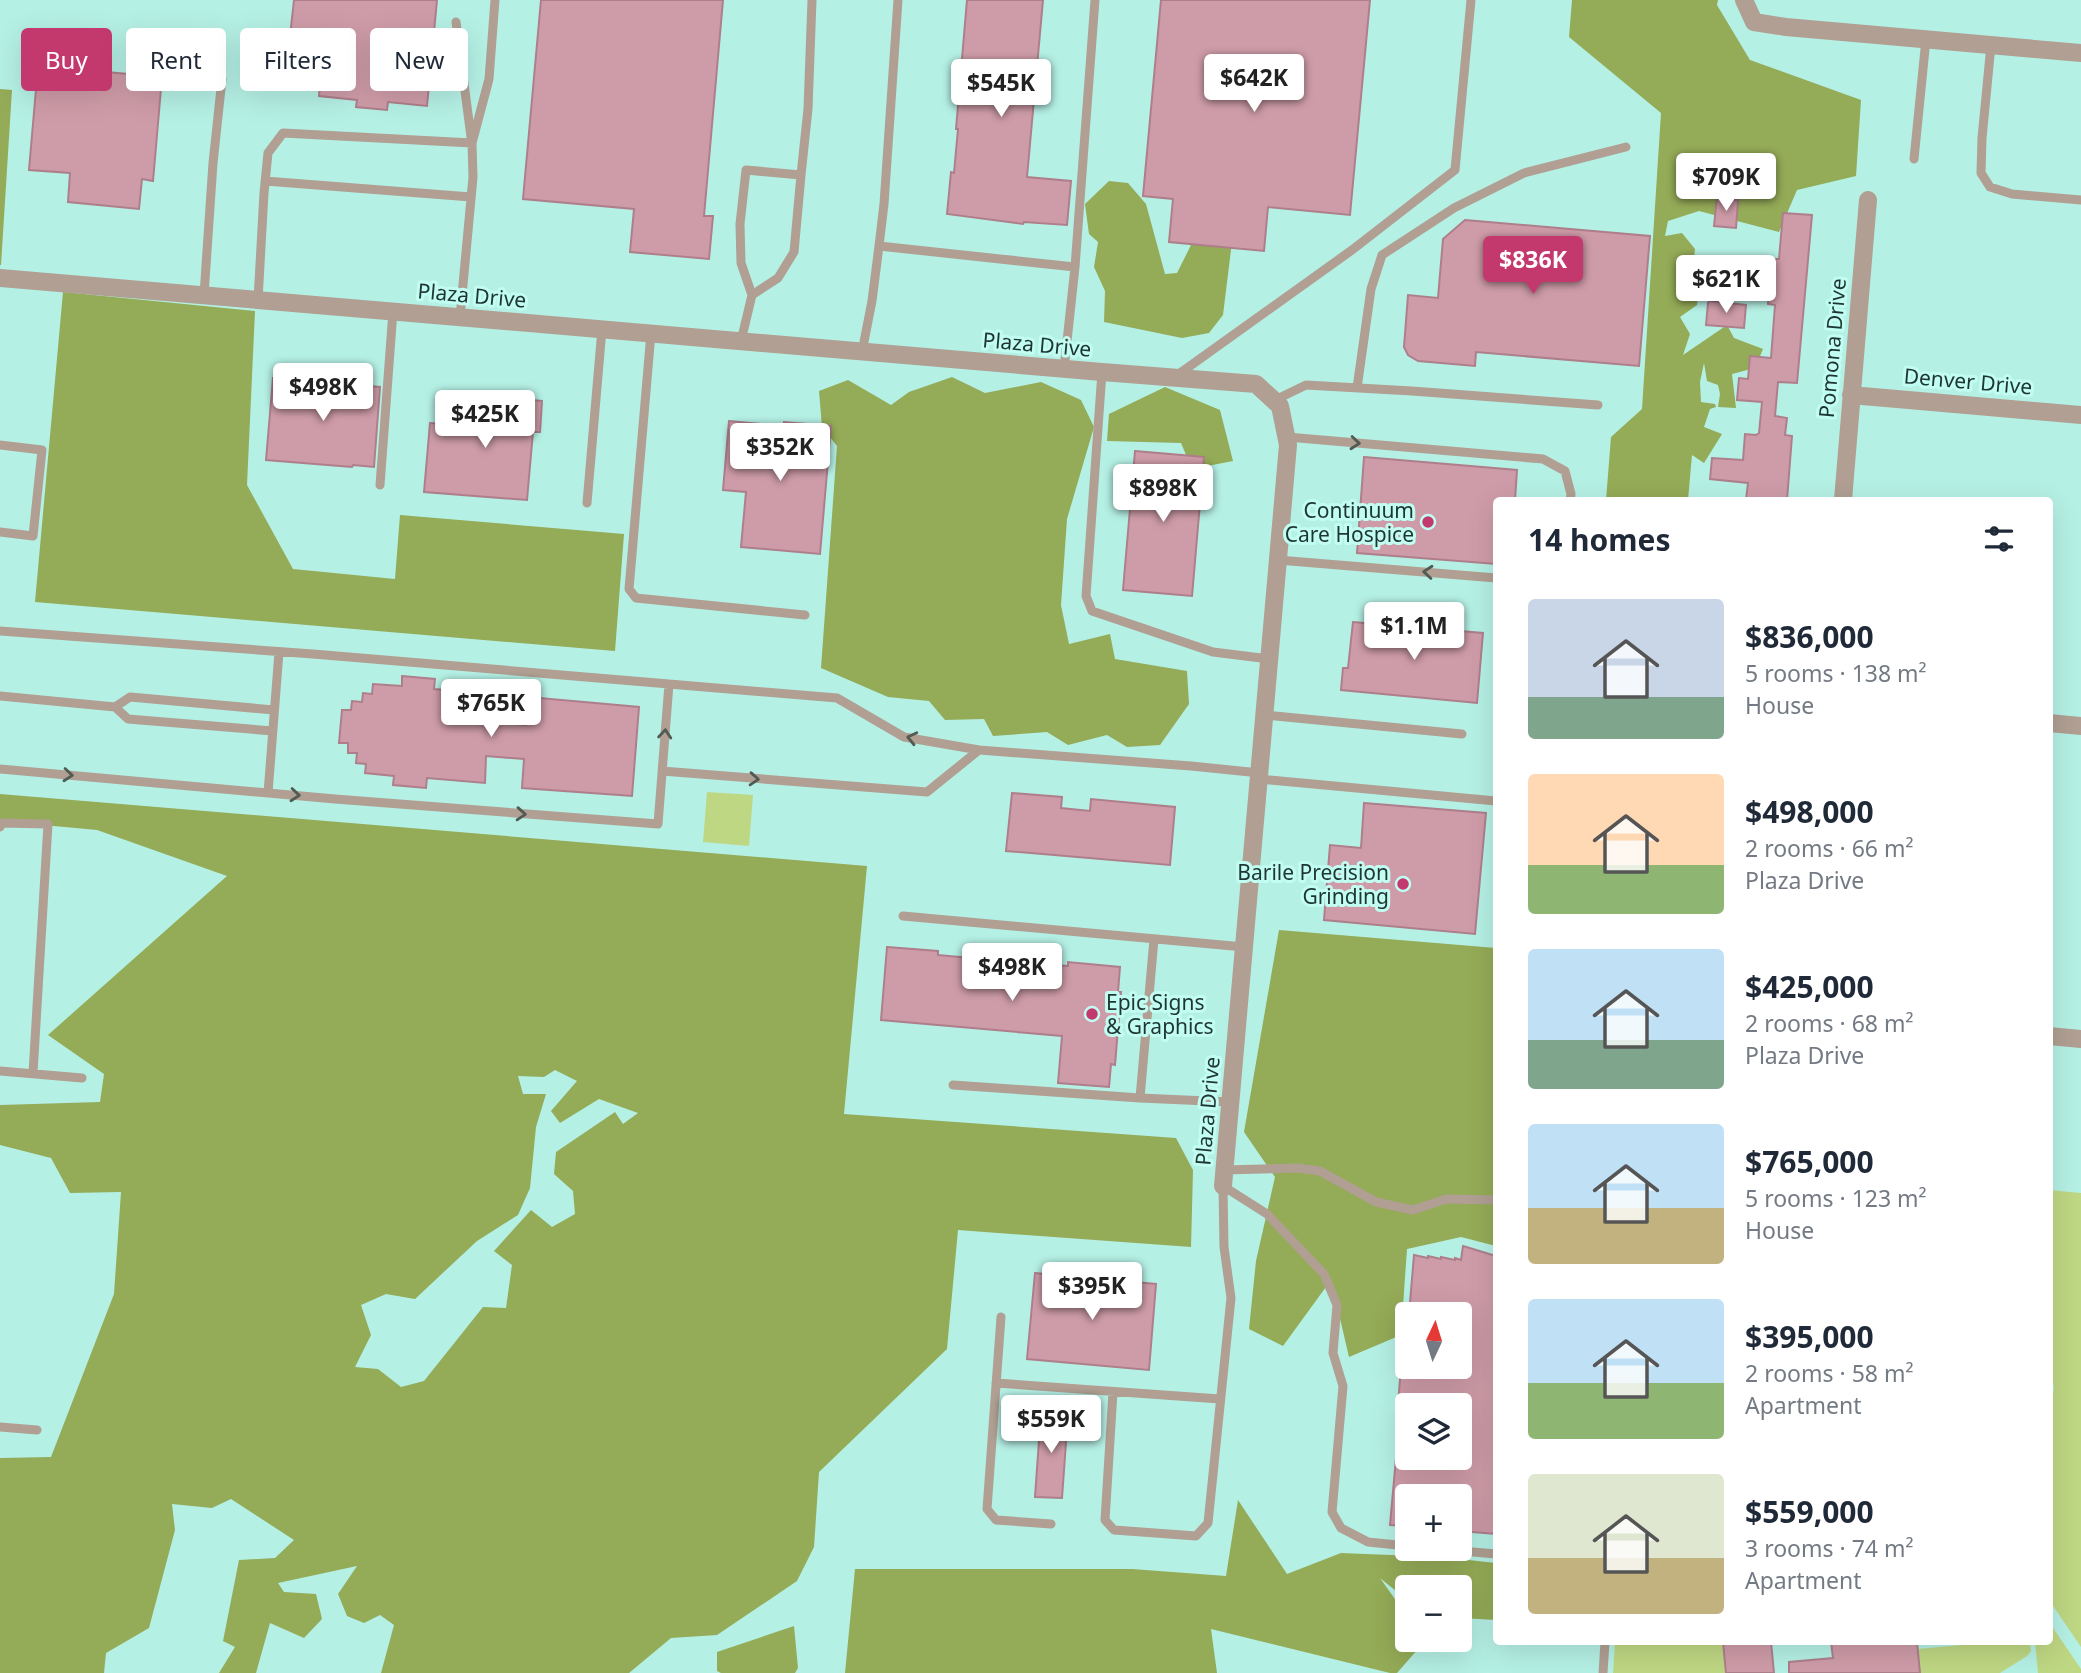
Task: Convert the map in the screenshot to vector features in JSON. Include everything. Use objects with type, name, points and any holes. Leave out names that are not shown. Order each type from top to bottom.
[{"type":"street","points":[[1744,0],[1754,22],[2081,53]]},
{"type":"street","name":"Pomona Drive","points":[[1843,497],[1868,200]]},
{"type":"street","name":"Plaza Drive","points":[[0,278],[1256,384],[1280,406],[1287,437],[1260,776],[1223,1178]]},
{"type":"street","name":"Denver Drive","points":[[1851,395],[2081,415]]},
{"type":"street","points":[[2053,723],[2081,726]]},
{"type":"street","points":[[2053,1036],[2081,1039]]},
{"type":"lane","points":[[472,143],[489,79],[495,0]]},
{"type":"lane","points":[[752,295],[778,278],[794,252],[808,109],[812,0]]},
{"type":"lane","points":[[862,352],[872,301],[884,204],[898,0]]},
{"type":"lane","points":[[1064,369],[1075,267],[1095,0]]},
{"type":"lane","points":[[1174,377],[1352,250],[1455,170],[1471,0]]},
{"type":"lane","points":[[456,22],[472,143],[473,177],[460,317]]},
{"type":"lane","points":[[1914,159],[1927,39]]},
{"type":"lane","points":[[1991,45],[1981,173],[1990,187],[2012,194],[2081,200]]},
{"type":"lane","points":[[204,295],[221,91]]},
{"type":"lane","points":[[258,300],[268,153],[284,133],[472,143]]},
{"type":"lane","points":[[1357,388],[1371,289],[1382,255],[1454,208],[1524,173],[1626,147]]},
{"type":"lane","points":[[741,341],[752,295],[741,263],[740,223],[746,170],[801,175]]},
{"type":"lane","points":[[265,181],[471,197]]},
{"type":"lane","points":[[879,246],[1075,267]]},
{"type":"lane","points":[[380,485],[393,311]]},
{"type":"lane","points":[[587,503],[602,329]]},
{"type":"lane","points":[[651,333],[629,589],[636,598],[805,615]]},
{"type":"lane","points":[[1102,372],[1086,596],[1092,611],[1213,652],[1270,659]]},
{"type":"lane","points":[[1275,400],[1306,385],[1598,405]]},
{"type":"lane","points":[[1287,437],[1543,459],[1566,471],[1570,497]]},
{"type":"lane","points":[[0,444],[42,450],[33,536],[0,532]]},
{"type":"lane","points":[[1278,560],[1493,578]]},
{"type":"lane","points":[[0,631],[837,698],[904,737],[979,750],[1191,766],[1493,801]]},
{"type":"lane","points":[[268,793],[279,652]]},
{"type":"lane","points":[[0,769],[658,824],[669,684]]},
{"type":"lane","points":[[0,696],[115,707],[128,719],[273,731]]},
{"type":"lane","points":[[115,707],[130,696],[274,710]]},
{"type":"lane","points":[[1265,715],[1462,734]]},
{"type":"lane","points":[[662,771],[927,792],[979,750]]},
{"type":"lane","points":[[0,827],[2,823],[48,824],[33,1073]]},
{"type":"lane","points":[[903,916],[1244,947]]},
{"type":"lane","points":[[1140,1098],[1154,939]]},
{"type":"lane","points":[[0,1071],[82,1078]]},
{"type":"lane","points":[[953,1085],[1230,1102]]},
{"type":"lane","points":[[1223,1178],[1297,1168],[1320,1171],[1376,1202],[1413,1210],[1446,1199],[1493,1200]]},
{"type":"lane","points":[[1113,1392],[1105,1520],[1114,1530],[1196,1536],[1208,1524],[1231,1298],[1224,1247],[1223,1178]]},
{"type":"lane","points":[[1223,1178],[1267,1214],[1324,1274],[1337,1305],[1333,1353],[1343,1386],[1332,1512],[1341,1528],[1368,1542],[1395,1545]]},
{"type":"lane","points":[[1001,1317],[987,1509],[996,1520],[1051,1524]]},
{"type":"lane","points":[[996,1383],[1220,1399]]},
{"type":"lane","points":[[0,1427],[37,1430]]},
{"type":"lane","points":[[1472,1552],[1493,1554]]},
{"type":"lane","points":[[1603,1673],[1605,1645]]},
{"type":"green space","points":[[1572,0],[1718,0],[1717,5],[1750,60],[1861,100],[1856,176],[1797,190],[1779,232],[1699,211],[1668,221],[1665,236],[1682,233],[1695,249],[1692,276],[1699,283],[1697,305],[1680,317],[1690,334],[1683,355],[1727,325],[1734,338],[1763,349],[1755,368],[1732,374],[1736,408],[1718,407],[1718,385],[1707,381],[1704,363],[1700,382],[1701,402],[1715,404],[1716,407],[1710,409],[1704,427],[1722,434],[1704,463],[1692,455],[1688,497],[1606,497],[1611,437],[1642,409],[1661,113],[1569,37]]},
{"type":"green space","points":[[0,89],[12,90],[1,265],[0,265]]},
{"type":"green space","points":[[1109,181],[1128,183],[1146,204],[1165,274],[1177,273],[1194,239],[1232,242],[1223,315],[1209,333],[1182,338],[1104,322],[1105,291],[1094,267],[1098,242],[1089,234],[1085,204]]},
{"type":"green space","points":[[63,292],[255,311],[247,485],[293,569],[395,579],[400,515],[624,534],[615,651],[35,602]]},
{"type":"green space","points":[[952,377],[985,393],[1041,382],[1081,400],[1094,427],[1067,519],[1061,605],[1069,644],[1110,634],[1115,659],[1187,671],[1189,704],[1160,745],[1127,747],[1107,735],[1068,745],[1047,732],[993,736],[984,719],[945,720],[929,701],[888,697],[821,668],[837,446],[822,427],[819,391],[848,380],[891,405],[909,392]]},
{"type":"green space","points":[[1165,387],[1220,410],[1233,461],[1192,469],[1181,443],[1107,441],[1109,414]]},
{"type":"green space","points":[[707,792],[753,795],[749,846],[703,842]]},
{"type":"green space","points":[[0,794],[867,866],[844,1114],[1176,1138],[1193,1170],[1191,1247],[958,1230],[947,1349],[819,1472],[814,1547],[797,1581],[717,1635],[671,1638],[629,1673],[381,1673],[394,1625],[380,1615],[364,1623],[347,1616],[338,1594],[357,1566],[278,1583],[284,1592],[316,1594],[322,1619],[304,1638],[270,1623],[256,1673],[219,1673],[235,1647],[223,1641],[239,1560],[275,1558],[294,1540],[231,1499],[212,1508],[172,1504],[175,1530],[149,1628],[106,1653],[104,1673],[0,1673],[0,1458],[51,1457],[114,1294],[121,1192],[70,1193],[51,1158],[0,1145],[0,1105],[100,1102],[104,1074],[48,1035],[227,876],[97,830],[0,821]],"holes":[[[555,1070],[577,1081],[551,1111],[560,1123],[599,1099],[638,1113],[623,1124],[615,1112],[556,1152],[554,1174],[573,1191],[575,1214],[552,1227],[531,1210],[494,1251],[512,1265],[506,1308],[483,1307],[424,1381],[401,1387],[378,1369],[355,1367],[371,1335],[361,1305],[386,1294],[415,1299],[477,1241],[518,1215],[530,1188],[536,1127],[546,1094],[523,1094],[518,1076],[544,1077]]]},
{"type":"green space","points":[[1279,930],[1493,948],[1493,1245],[1461,1237],[1407,1249],[1403,1302],[1395,1302],[1395,1338],[1349,1357],[1331,1280],[1283,1346],[1249,1329],[1256,1261],[1275,1177],[1244,1132]]},
{"type":"green space","points":[[2053,1190],[2081,1193],[2081,1647],[2053,1606]]},
{"type":"green space","points":[[1238,1500],[1287,1574],[1341,1553],[1395,1555],[1395,1561],[1493,1563],[1493,1620],[1472,1619],[1472,1575],[1395,1575],[1395,1590],[1380,1578],[1395,1599],[1395,1652],[1415,1652],[1397,1673],[1211,1629],[1217,1673],[845,1673],[855,1569],[1132,1569],[1226,1576]]},
{"type":"green space","points":[[794,1626],[798,1668],[795,1673],[717,1671],[717,1652]]},
{"type":"green space","points":[[2053,1628],[2081,1669],[2081,1673],[2038,1673],[2035,1645],[2053,1645]]},
{"type":"green space","points":[[1615,1645],[1723,1645],[1726,1673],[1613,1673]]},
{"type":"green space","points":[[1961,1645],[2030,1645],[2031,1651],[2000,1673],[1920,1673],[1918,1649]]},
{"type":"building","points":[[294,0],[437,0],[434,28],[370,28],[370,91],[428,91],[427,106],[388,102],[387,110],[356,107],[357,100],[319,96],[319,91],[356,91],[356,28],[291,28]]},
{"type":"building","points":[[541,0],[723,0],[704,216],[713,216],[709,259],[630,252],[634,209],[523,199]]},
{"type":"building","points":[[967,0],[1043,0],[1027,177],[1071,181],[1067,225],[1023,224],[947,214],[951,172],[954,173]]},
{"type":"building","points":[[1161,0],[1370,0],[1350,215],[1268,207],[1264,251],[1169,242],[1173,199],[1143,196]]},
{"type":"building","points":[[112,73],[126,74],[126,91],[161,91],[153,181],[142,179],[139,209],[68,202],[70,173],[29,170],[36,91],[112,91]]},
{"type":"building","points":[[1717,198],[1738,200],[1736,228],[1714,226]]},
{"type":"building","points":[[1783,213],[1812,215],[1797,383],[1778,382],[1775,416],[1787,418],[1785,435],[1792,436],[1787,497],[1746,497],[1748,483],[1710,479],[1712,458],[1743,460],[1745,434],[1759,433],[1762,402],[1737,400],[1739,378],[1748,379],[1750,356],[1771,358],[1775,305],[1768,304],[1771,259],[1779,259]]},
{"type":"building","points":[[1465,220],[1650,236],[1639,366],[1476,352],[1475,366],[1418,361],[1408,355],[1404,347],[1408,295],[1438,298],[1443,239]]},
{"type":"building","points":[[1709,301],[1746,305],[1744,328],[1706,325]]},
{"type":"building","points":[[273,378],[380,387],[374,467],[266,460]]},
{"type":"building","points":[[474,395],[542,401],[540,432],[533,432],[527,500],[424,492],[430,423],[471,426]]},
{"type":"building","points":[[729,421],[784,426],[784,422],[831,426],[820,554],[741,547],[746,492],[723,490]]},
{"type":"building","points":[[1135,451],[1204,457],[1192,596],[1123,590]]},
{"type":"building","name":"Continuum Care Hospice","points":[[1364,457],[1517,470],[1515,497],[1493,497],[1493,564],[1357,553]]},
{"type":"building","points":[[1353,622],[1483,633],[1477,703],[1341,690],[1343,668],[1348,668]]},
{"type":"building","points":[[402,676],[435,679],[434,689],[493,694],[491,722],[526,725],[529,697],[639,707],[632,796],[522,788],[524,759],[486,756],[485,783],[427,778],[426,788],[393,785],[394,776],[365,773],[366,764],[356,763],[357,753],[348,753],[348,743],[339,743],[342,710],[351,710],[352,701],[362,702],[363,693],[372,694],[373,684],[402,686]]},
{"type":"building","points":[[1012,793],[1062,797],[1061,808],[1090,811],[1091,799],[1175,807],[1170,865],[1006,851]]},
{"type":"building","name":"Barile Precision Grinding","points":[[1364,803],[1486,813],[1475,934],[1324,920],[1330,845],[1361,848]]},
{"type":"building","points":[[887,947],[938,951],[938,955],[971,958],[972,954],[1035,959],[1034,964],[1068,966],[1068,962],[1120,967],[1118,992],[1121,992],[1115,1065],[1111,1064],[1109,1087],[1058,1083],[1062,1036],[881,1020]]},
{"type":"building","points":[[1463,1246],[1493,1255],[1493,1534],[1472,1532],[1472,1484],[1395,1484],[1395,1525],[1390,1525],[1395,1469],[1472,1470],[1472,1393],[1399,1393],[1400,1379],[1472,1379],[1472,1302],[1410,1302],[1414,1255],[1461,1260]]},
{"type":"building","points":[[1035,1273],[1156,1284],[1149,1370],[1027,1359]]},
{"type":"building","points":[[1041,1412],[1068,1414],[1062,1498],[1035,1497]]},
{"type":"building","points":[[1723,1645],[1771,1645],[1774,1673],[1726,1673]]},
{"type":"building","points":[[1831,1645],[1917,1645],[1920,1673],[1789,1673],[1789,1662],[1833,1658]]},
{"type":"place","name":"Continuum Care Hospice","points":[[1428,522]]},
{"type":"place","name":"Barile Precision Grinding","points":[[1403,884]]},
{"type":"place","name":"Epic Signs & Graphics","points":[[1092,1014]]}]
